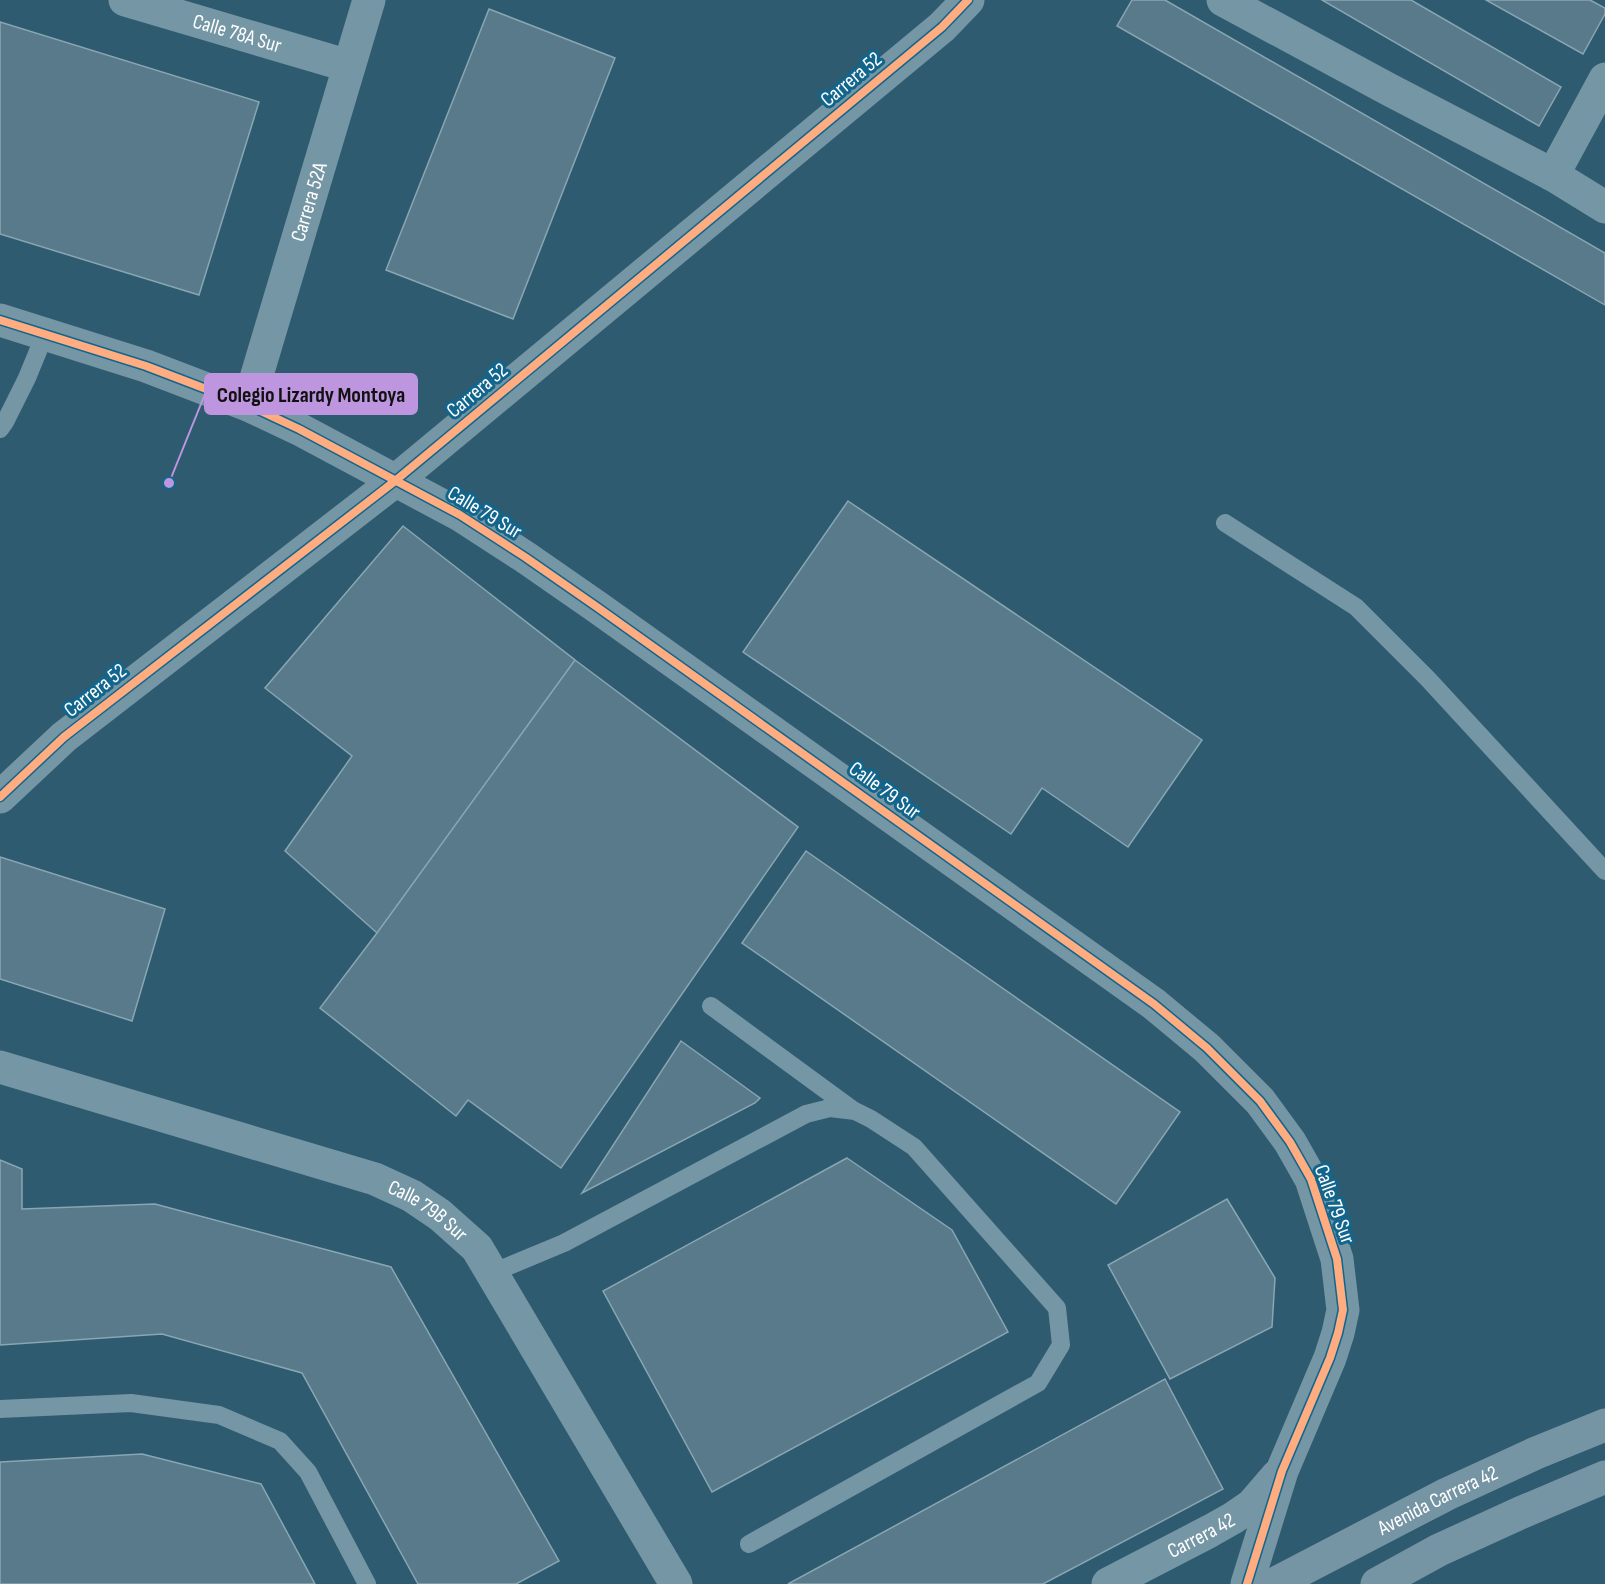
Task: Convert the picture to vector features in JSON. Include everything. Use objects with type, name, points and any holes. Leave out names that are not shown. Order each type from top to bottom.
[{"type":"highway","name":"Avenida Carrera 42","points":[[1274,1584],[1448,1494],[1536,1453],[1605,1425]]},
{"type":"highway","points":[[1377,1584],[1439,1550],[1520,1512],[1605,1478]]},
{"type":"street","name":"Calle 78A Sur","points":[[125,0],[349,66]]},
{"type":"street","name":"Carrera 52A","points":[[248,405],[369,0]]},
{"type":"street","name":"Carrera 52","points":[[0,797],[64,737],[395,481],[933,34],[968,0]]},
{"type":"street","points":[[1223,0],[1553,175],[1605,207]]},
{"type":"street","points":[[1553,175],[1605,79]]},
{"type":"street","name":"Calle 79 Sur","points":[[0,320],[146,366],[248,405],[300,429],[460,515],[525,557],[1154,1004],[1207,1048],[1260,1101],[1290,1143],[1311,1179],[1336,1259],[1343,1310],[1330,1358],[1282,1471],[1247,1584]]},
{"type":"street","name":"Calle 79B Sur","points":[[0,1067],[375,1179],[412,1196],[440,1215],[477,1248],[676,1584]]},
{"type":"street","name":"Carrera 42","points":[[1108,1584],[1233,1518],[1252,1505],[1282,1471]]},
{"type":"lane","points":[[0,429],[27,378],[45,334]]},
{"type":"lane","points":[[1225,523],[1356,607],[1428,679],[1605,871]]},
{"type":"lane","points":[[711,1006],[855,1111],[914,1147],[1057,1308],[1061,1345],[1038,1383],[749,1545]]},
{"type":"lane","points":[[492,1273],[564,1243],[806,1114],[830,1108],[855,1111]]},
{"type":"lane","points":[[0,1409],[131,1403],[219,1415],[280,1441],[308,1472],[367,1584]]},
{"type":"building","points":[[1132,0],[1165,0],[1605,253],[1605,305],[1117,26]]},
{"type":"building","points":[[1322,0],[1411,0],[1561,87],[1539,126]]},
{"type":"building","points":[[1486,0],[1590,0],[1605,8],[1605,14],[1583,54]]},
{"type":"building","points":[[489,9],[615,58],[513,319],[386,270]]},
{"type":"building","points":[[0,22],[259,102],[199,295],[0,234]]},
{"type":"building","points":[[848,501],[1202,740],[1128,847],[1042,788],[1011,834],[743,652]]},
{"type":"building","points":[[403,526],[575,660],[377,933],[285,851],[352,756],[265,688]]},
{"type":"building","points":[[575,660],[798,827],[561,1168],[468,1100],[456,1116],[320,1008]]},
{"type":"building","points":[[806,851],[1180,1112],[1116,1204],[742,943]]},
{"type":"building","points":[[0,857],[165,909],[132,1021],[0,979]]},
{"type":"building","points":[[681,1041],[760,1098],[755,1103],[582,1193]]},
{"type":"building","points":[[847,1158],[952,1230],[1008,1332],[712,1492],[603,1291]]},
{"type":"building","points":[[0,1160],[22,1169],[22,1209],[155,1204],[391,1267],[559,1561],[516,1584],[418,1584],[302,1373],[162,1334],[0,1345]]},
{"type":"building","points":[[1227,1199],[1275,1278],[1272,1327],[1170,1379],[1108,1265]]},
{"type":"building","points":[[1165,1379],[1223,1489],[1043,1584],[788,1584]]},
{"type":"building","points":[[142,1454],[261,1484],[315,1584],[0,1584],[0,1462]]},
{"type":"cycle path","points":[[0,797],[64,737],[395,481],[942,27],[968,0]]},
{"type":"cycle path","points":[[0,320],[146,366],[248,405],[299,429],[460,515],[597,607],[1154,1004],[1207,1048],[1260,1101],[1290,1142],[1311,1179],[1337,1259],[1343,1310],[1330,1358],[1282,1471],[1247,1584]]},
{"type":"place","name":"Colegio Lizardy Montoya","points":[[169,483]]}]
